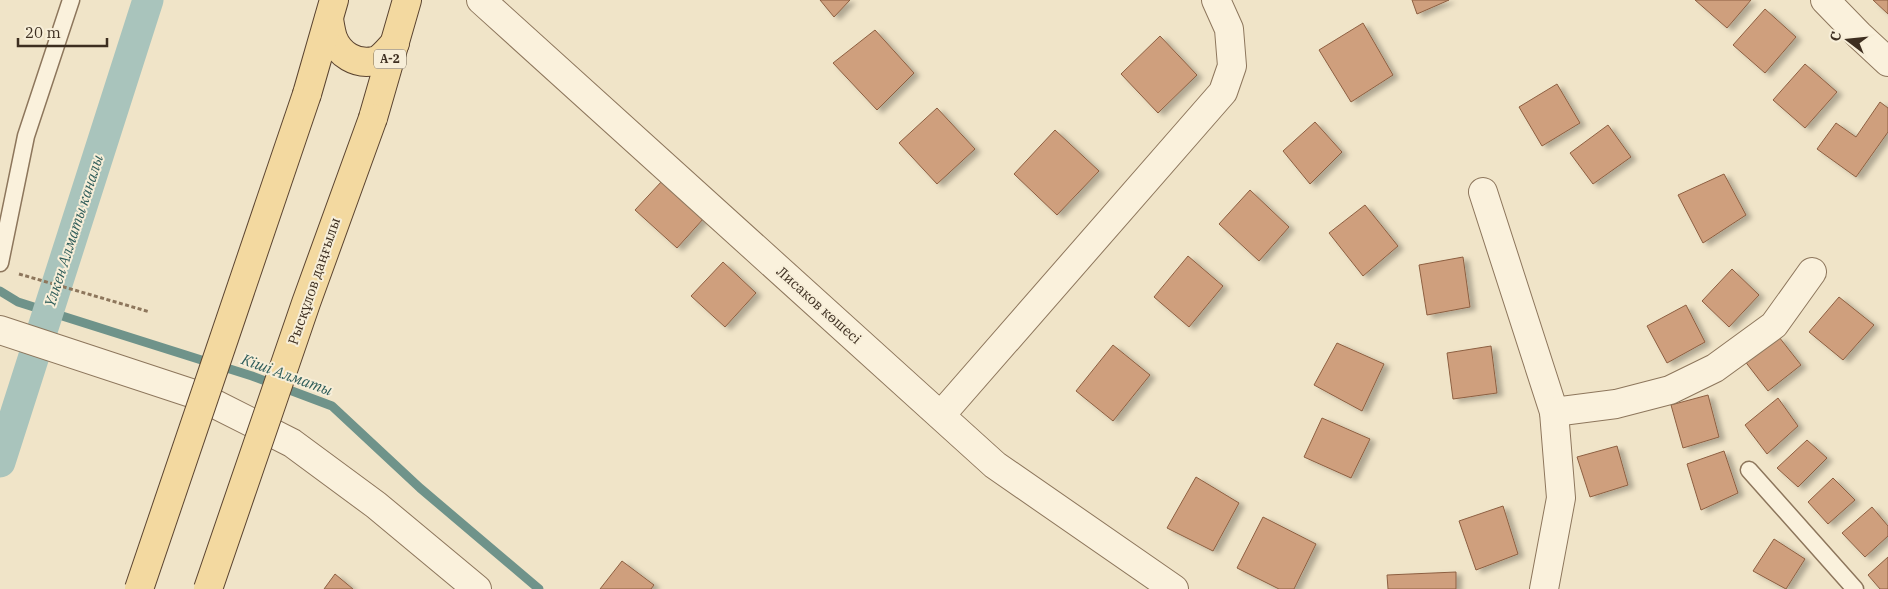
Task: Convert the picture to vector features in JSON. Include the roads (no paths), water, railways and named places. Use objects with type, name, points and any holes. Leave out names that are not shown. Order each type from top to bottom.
[{"type":"main road","name":"Рысқұлов даңғылы","points":[[208,589],[309,294],[373,118],[407,0]]},
{"type":"main road","points":[[331,9],[333,39],[342,53],[349,58],[363,61],[375,60],[395,43]]},
{"type":"main road","points":[[139,589],[307,94],[331,9]]},
{"type":"street","name":"Лисаков көшесі","points":[[481,0],[995,465],[1174,589]]},
{"type":"street","points":[[941,415],[1223,92],[1232,66],[1229,29],[1216,0]]},
{"type":"street","points":[[1826,0],[1888,62]]},
{"type":"street","points":[[1483,192],[1554,412],[1561,498],[1544,589]]},
{"type":"street","points":[[1554,412],[1616,404],[1670,390],[1715,368],[1774,325],[1812,272]]},
{"type":"street","points":[[0,330],[197,394],[292,443],[376,505],[477,589]]},
{"type":"lane","points":[[0,263],[26,136],[71,0]]},
{"type":"lane","points":[[1749,470],[1855,589]]},
{"type":"waterway","name":"Үлкен Алматы каналы","points":[[0,462],[148,0]]},
{"type":"waterway","name":"Кіші Алматы","points":[[0,291],[18,302],[252,376],[332,406],[420,488],[539,589]]}]
